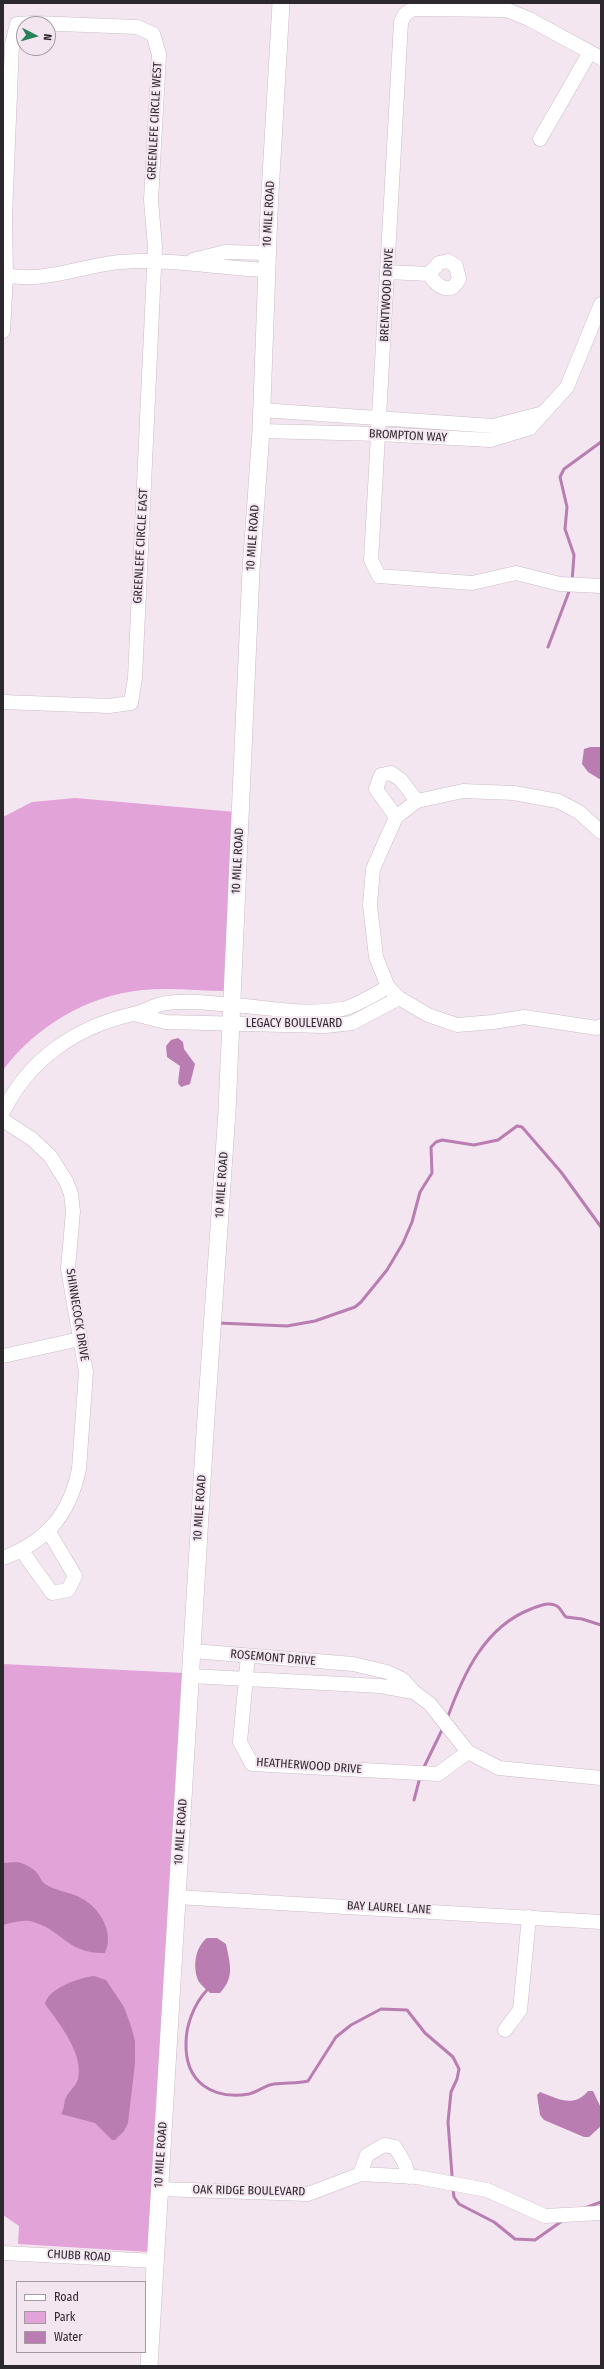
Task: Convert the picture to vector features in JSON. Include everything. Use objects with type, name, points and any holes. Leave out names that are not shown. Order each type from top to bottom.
[{"type":"main road","name":"10 MILE ROAD","points":[[149,2366],[231,1024],[250,570],[261,431],[267,262],[281,3]]},
{"type":"street","name":"BRENTWOOD DRIVE","points":[[596,55],[529,19],[507,10],[413,9],[405,14],[401,22],[380,434],[371,560],[379,576],[472,583],[516,573],[560,584],[601,586]]},
{"type":"street","name":"GREENLEFE CIRCLE WEST","points":[[5,274],[5,208],[12,44],[17,24],[34,23],[137,27],[153,34],[159,54],[151,200],[155,247],[153,261]]},
{"type":"street","points":[[540,139],[596,55]]},
{"type":"street","points":[[3,331],[5,274],[31,278],[120,262],[185,262],[225,252],[267,262]]},
{"type":"street","name":"GREENLEFE CIRCLE EAST","points":[[3,702],[108,706],[131,703],[135,678],[153,261]]},
{"type":"street","points":[[388,272],[429,274]]},
{"type":"street","name":"BROMPTON WAY","points":[[261,431],[380,434],[490,440],[530,428],[547,412],[567,388],[601,304]]},
{"type":"street","name":"BROMPTON WAY","points":[[261,410],[493,426],[547,412]]},
{"type":"street","points":[[396,817],[376,789],[381,775],[391,773],[401,780],[417,801]]},
{"type":"street","points":[[600,1028],[524,1017],[493,1022],[457,1025],[428,1015],[399,998],[388,986],[376,957],[370,905],[373,869],[396,817],[417,801],[463,791],[514,793],[558,801],[578,812],[601,832]]},
{"type":"street","name":"LEGACY BOULEVARD","points":[[3,1112],[16,1088],[30,1070],[68,1038],[122,1016],[134,1014],[156,1005],[169,1003],[232,1005],[300,1012],[343,1009],[388,986]]},
{"type":"street","name":"LEGACY BOULEVARD","points":[[134,1014],[166,1022],[325,1026],[352,1023],[399,998]]},
{"type":"street","name":"SHINNECOCK DRIVE","points":[[3,1120],[32,1139],[50,1156],[66,1180],[71,1194],[73,1211],[68,1269],[86,1372],[79,1469],[76,1483],[65,1510],[49,1532],[22,1551],[3,1558]]},
{"type":"street","points":[[3,1356],[80,1338]]},
{"type":"street","points":[[22,1551],[52,1593],[68,1590],[75,1576],[49,1532]]},
{"type":"street","name":"ROSEMONT DRIVE","points":[[193,1651],[353,1664],[392,1674],[402,1679],[414,1692],[430,1704],[468,1752],[499,1768],[601,1778]]},
{"type":"street","name":"HEATHERWOOD DRIVE","points":[[248,1656],[240,1742],[252,1764],[438,1774],[468,1752]]},
{"type":"street","points":[[350,1684],[353,1664]]},
{"type":"street","name":"ROSEMONT DRIVE","points":[[191,1676],[246,1677],[380,1686],[414,1692]]},
{"type":"street","name":"BAY LAUREL LANE","points":[[177,1897],[601,1922]]},
{"type":"street","points":[[505,2030],[520,2010],[529,1917]]},
{"type":"street","points":[[360,2174],[367,2155],[384,2145],[395,2147],[404,2162],[409,2177]]},
{"type":"street","name":"OAK RIDGE BOULEVARD","points":[[159,2189],[308,2194],[360,2174],[409,2177],[487,2190],[545,2216],[601,2213]]},
{"type":"street","name":"CHUBB ROAD","points":[[3,2253],[155,2261]]},
{"type":"green space","points":[[75,798],[236,812],[227,991],[153,989],[122,993],[102,999],[83,1006],[47,1027],[16,1054],[3,1070],[3,817],[32,802]]},
{"type":"green space","points":[[3,1664],[184,1673],[149,2252],[18,2244],[19,2226],[3,2215]]},
{"type":"water","points":[[590,747],[601,747],[601,780],[588,772],[582,764],[584,749]]},
{"type":"water","points":[[178,1038],[183,1042],[184,1049],[195,1064],[190,1084],[181,1087],[178,1083],[180,1066],[167,1057],[166,1046],[171,1040]]},
{"type":"water","points":[[17,1862],[33,1869],[44,1883],[58,1890],[79,1897],[86,1901],[99,1913],[106,1928],[108,1937],[108,1945],[105,1953],[81,1950],[50,1930],[30,1921],[20,1921],[3,1925],[3,1863]]},
{"type":"water","points":[[207,1938],[217,1938],[226,1944],[230,1964],[230,1976],[225,1987],[220,1993],[210,1993],[199,1982],[197,1976],[195,1964],[197,1952]]},
{"type":"water","points":[[94,1976],[106,1980],[124,2007],[135,2041],[135,2063],[128,2123],[124,2131],[115,2140],[112,2140],[95,2123],[61,2114],[66,2097],[77,2082],[79,2069],[74,2049],[69,2039],[45,2004],[52,1993],[66,1984]]},
{"type":"water","points":[[588,2091],[593,2091],[601,2108],[601,2126],[589,2137],[584,2137],[544,2120],[540,2115],[537,2095],[540,2092],[559,2099],[571,2101],[577,2100]]},
{"type":"waterway","points":[[572,582],[574,555],[565,529],[567,507],[560,477],[564,469],[601,442]]},
{"type":"waterway","points":[[548,647],[570,589]]},
{"type":"waterway","points":[[218,1323],[287,1326],[315,1321],[355,1307],[361,1302],[387,1270],[403,1243],[412,1222],[420,1192],[432,1173],[431,1147],[436,1142],[442,1140],[474,1145],[498,1140],[517,1126],[522,1127],[561,1172],[601,1227]]},
{"type":"waterway","points":[[447,1719],[460,1686],[477,1654],[500,1628],[515,1617],[544,1604],[550,1604],[559,1607],[566,1617],[582,1619],[601,1625]]},
{"type":"waterway","points":[[423,1769],[443,1728]]},
{"type":"waterway","points":[[414,1800],[420,1777]]},
{"type":"waterway","points":[[207,1990],[198,2002],[189,2022],[186,2036],[187,2057],[190,2068],[196,2078],[203,2085],[213,2091],[223,2094],[249,2094],[278,2083],[308,2081],[336,2037],[351,2025],[381,2009],[407,2010],[425,2033],[453,2057],[459,2069],[457,2079],[451,2092],[448,2122],[452,2175]]},
{"type":"waterway","points":[[453,2189],[454,2197],[459,2204],[494,2222],[515,2239],[535,2240],[562,2221]]},
{"type":"waterway","points":[[585,2208],[601,2202]]}]
